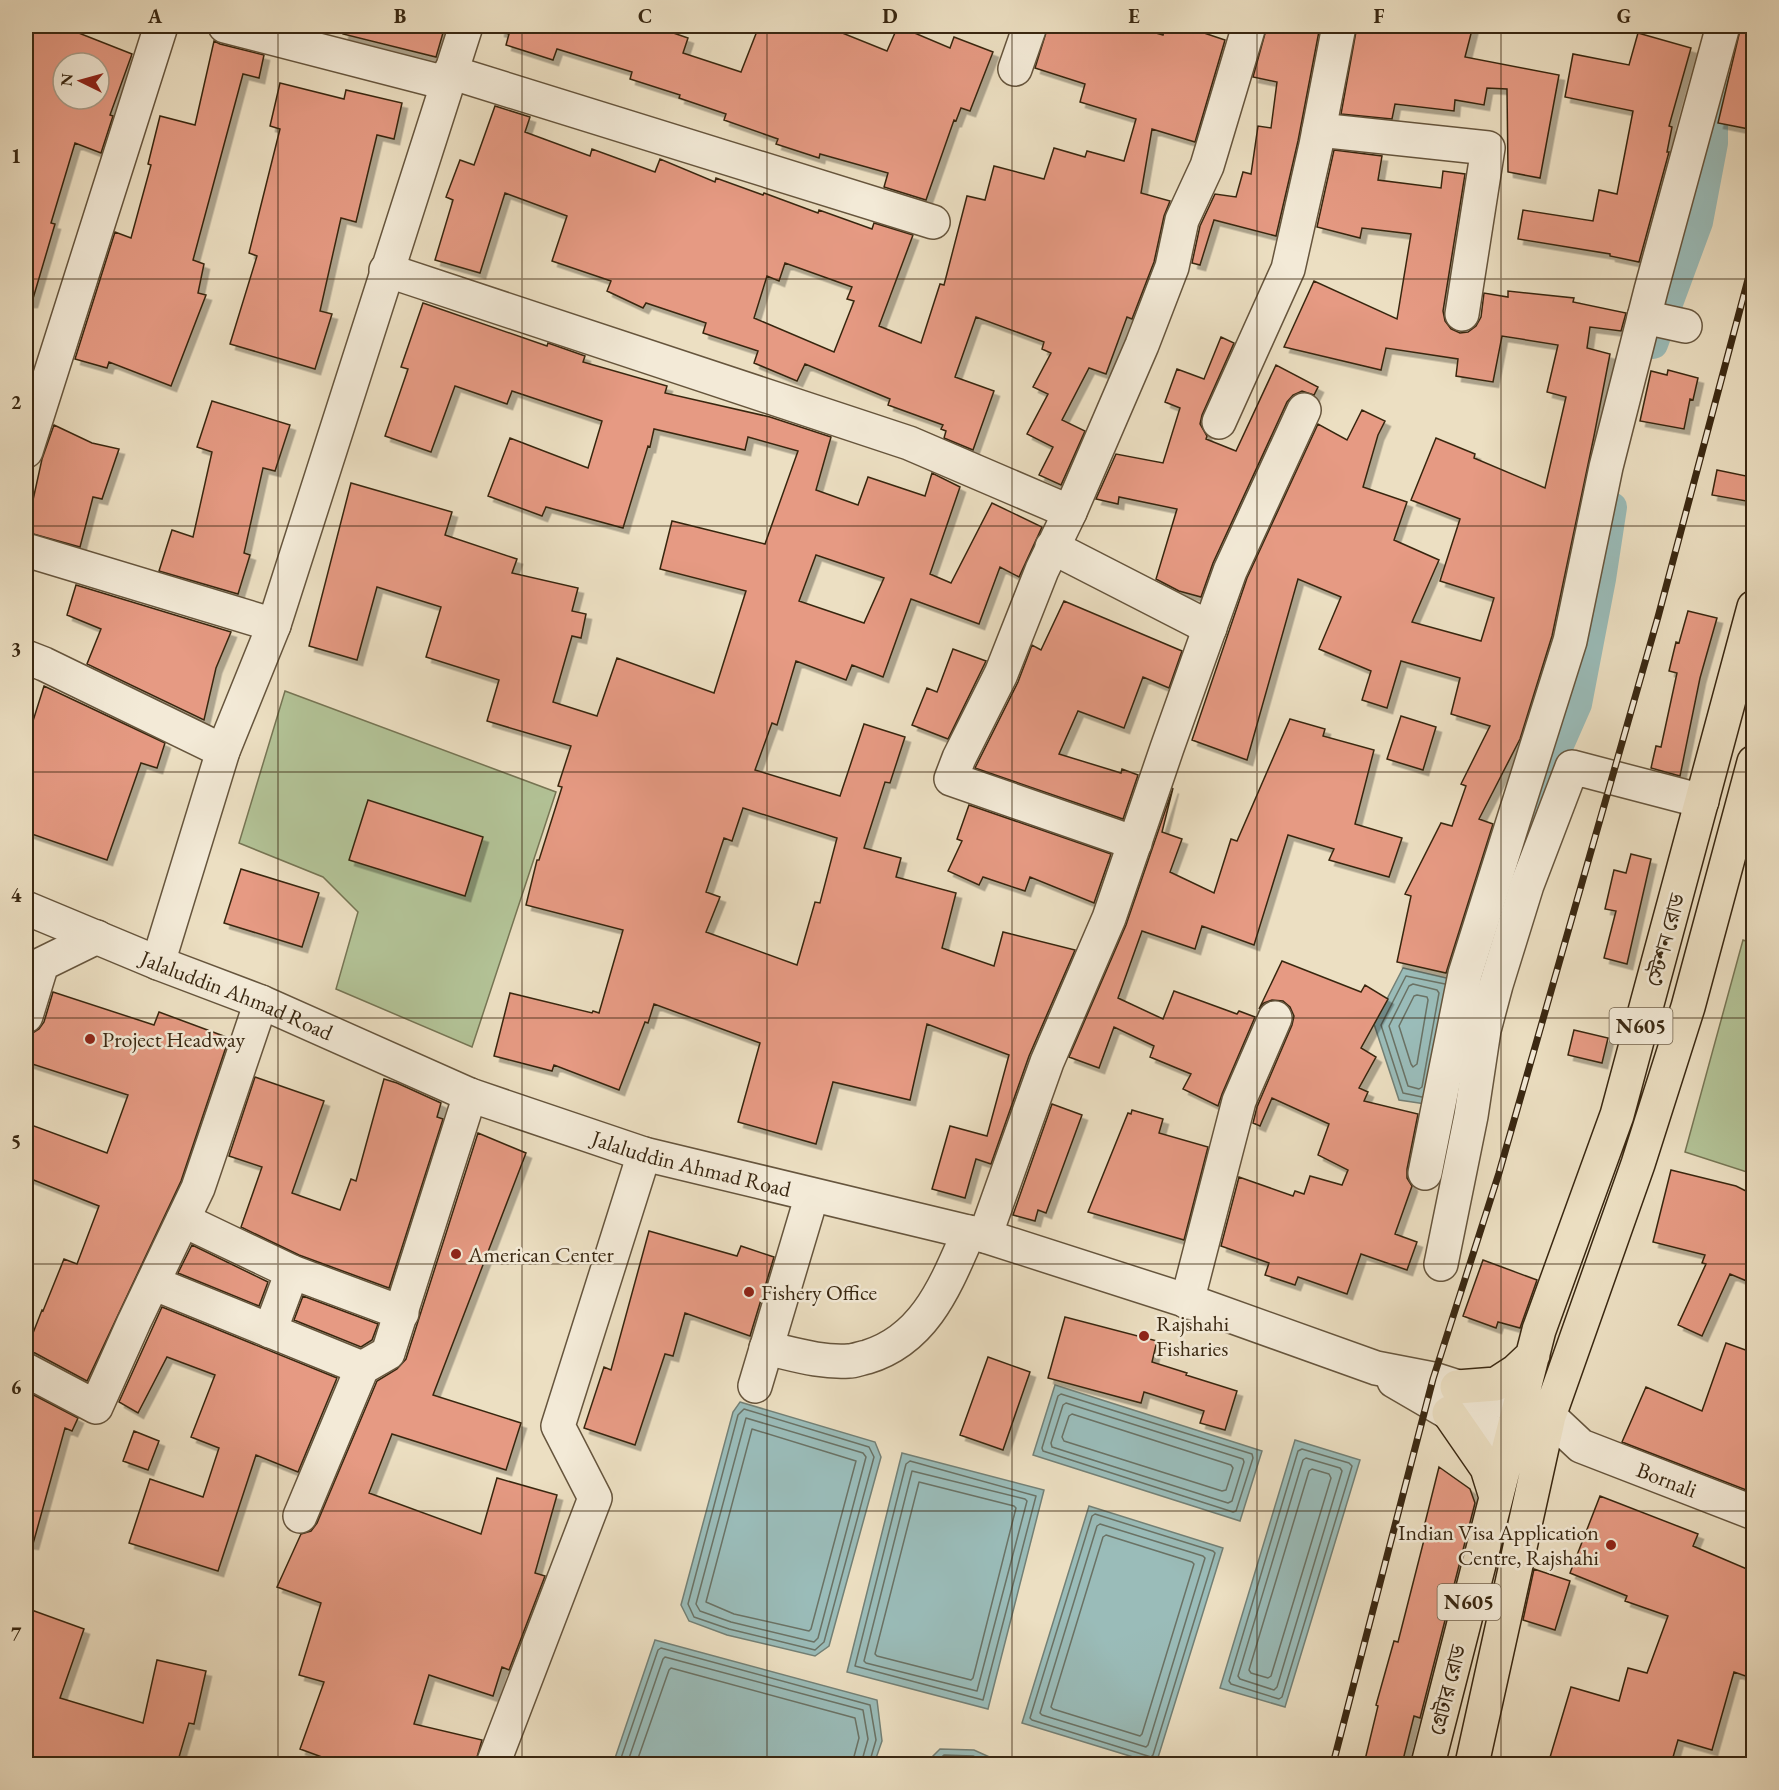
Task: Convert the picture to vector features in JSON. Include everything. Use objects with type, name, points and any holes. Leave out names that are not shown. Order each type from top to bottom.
[{"type":"highway","name":"স্টেশন রোড","points":[[1541,1453],[1534,1411],[1533,1355],[1539,1330],[1617,1115],[1754,607]]},
{"type":"highway","name":"স্টেশন রোড","points":[[1511,1440],[1534,1411],[1638,1164],[1688,1007],[1754,762]]},
{"type":"highway","points":[[1496,1497],[1487,1468],[1453,1400],[1496,1383],[1515,1371],[1533,1355]]},
{"type":"highway","name":"গ্রেটার রোড","points":[[1428,1764],[1511,1440]]},
{"type":"highway","name":"N605","points":[[1472,1764],[1541,1453]]},
{"type":"street","points":[[26,451],[161,26]]},
{"type":"street","points":[[225,26],[448,78],[933,222]]},
{"type":"street","points":[[158,963],[223,751],[274,626],[386,270],[466,26]]},
{"type":"street","points":[[1015,69],[1030,26]]},
{"type":"street","points":[[1135,843],[951,780],[959,758],[1001,674],[1052,547],[1070,512],[1142,345],[1172,267],[1182,220],[1207,166],[1249,26]]},
{"type":"street","points":[[1220,422],[1288,269],[1339,26]]},
{"type":"street","points":[[1425,1173],[1465,974],[1570,641],[1606,466],[1723,26]]},
{"type":"street","points":[[1319,130],[1488,148],[1462,314]]},
{"type":"street","points":[[386,270],[909,443],[1070,512]]},
{"type":"street","points":[[1644,317],[1685,326]]},
{"type":"street","points":[[766,1348],[818,1360],[850,1362],[885,1351],[911,1333],[930,1311],[977,1234],[1109,918],[1230,571],[1304,410]]},
{"type":"street","points":[[1052,547],[1210,628]]},
{"type":"street","points":[[26,550],[274,626]]},
{"type":"street","points":[[26,657],[223,751]]},
{"type":"street","points":[[1441,1263],[1471,1116],[1484,1030],[1527,885],[1572,767],[1702,801]]},
{"type":"street","points":[[1497,873],[1527,885]]},
{"type":"street","name":"Jalaluddin Ahmad Road","points":[[26,908],[158,963],[261,1002],[470,1095],[644,1154],[977,1234],[1187,1302],[1376,1368],[1453,1400],[1511,1440]]},
{"type":"street","points":[[26,1016],[42,964],[97,937]]},
{"type":"street","points":[[1465,974],[1496,985]]},
{"type":"street","points":[[26,1370],[96,1407],[198,1188],[261,1002]]},
{"type":"street","points":[[1187,1302],[1239,1101],[1275,1018]]},
{"type":"street","points":[[300,1516],[362,1368],[388,1353],[470,1095]]},
{"type":"street","points":[[493,1764],[595,1498],[558,1426],[644,1154]]},
{"type":"street","points":[[755,1386],[812,1195]]},
{"type":"street","points":[[183,1220],[292,1272],[402,1313]]},
{"type":"street","points":[[270,1331],[292,1272]]},
{"type":"street","points":[[153,1283],[362,1368]]},
{"type":"street","name":"Jalaluddin Ahmad Road","points":[[1453,1400],[1534,1411]]},
{"type":"street","name":"Bornali","points":[[1534,1411],[1581,1446],[1754,1513]]},
{"type":"street","points":[[1511,1440],[1541,1453],[1581,1446]]},
{"type":"green space","points":[[285,691],[556,792],[472,1047],[336,989],[358,912],[323,877],[239,843]]},
{"type":"green space","points":[[1743,940],[1754,944],[1753,1174],[1685,1152]]},
{"type":"water","points":[[1403,968],[1455,980],[1432,1105],[1399,1100],[1374,1024]]},
{"type":"water","points":[[1055,1385],[1262,1451],[1240,1521],[1033,1455]]},
{"type":"water","points":[[740,1402],[875,1442],[881,1457],[829,1646],[815,1656],[727,1635],[689,1621],[681,1605],[733,1412]]},
{"type":"water","points":[[1295,1440],[1360,1460],[1285,1707],[1220,1688]]},
{"type":"water","points":[[902,1453],[1044,1490],[988,1709],[847,1672]]},
{"type":"water","points":[[1089,1506],[1223,1548],[1156,1764],[1022,1723]]},
{"type":"water","points":[[655,1640],[877,1700],[882,1741],[874,1764],[613,1764]]},
{"type":"water","points":[[940,1749],[974,1750],[1005,1764],[925,1764]]},
{"type":"building","points":[[26,26],[61,26],[132,54],[110,115],[113,116],[101,153],[75,143],[51,223],[55,224],[32,302],[26,302]]},
{"type":"building","points":[[344,26],[445,26],[436,57],[343,34]]},
{"type":"building","points":[[500,26],[653,26],[688,38],[683,53],[741,72],[759,26],[825,26],[887,51],[898,26],[950,48],[954,37],[993,52],[970,111],[961,108],[956,121],[954,120],[926,200],[884,187],[888,173],[820,154],[819,158],[776,144],[778,139],[724,120],[726,114],[679,98],[680,95],[630,79],[632,72],[557,49],[553,60],[506,45],[509,34],[499,31]]},
{"type":"building","points":[[1048,26],[1132,26],[1163,35],[1166,26],[1196,26],[1195,30],[1225,40],[1195,142],[1152,129],[1141,193],[1170,201],[1164,216],[1154,262],[1132,319],[1127,317],[1106,374],[1089,368],[1062,420],[1085,431],[1061,485],[1039,475],[1053,447],[1027,434],[1048,394],[1033,387],[1051,353],[1042,349],[1044,342],[976,317],[955,377],[994,391],[973,450],[944,438],[946,431],[941,429],[943,425],[888,405],[890,399],[805,364],[797,381],[754,363],[758,351],[703,333],[706,323],[646,303],[643,308],[607,291],[611,281],[552,261],[567,216],[505,193],[480,273],[435,260],[453,200],[446,197],[460,160],[474,165],[495,106],[530,117],[525,132],[590,156],[592,149],[655,172],[660,159],[715,182],[716,178],[818,213],[819,210],[872,229],[874,223],[913,235],[879,326],[921,343],[940,284],[944,285],[967,196],[985,200],[994,166],[1044,179],[1054,148],[1085,157],[1087,151],[1124,161],[1136,119],[1080,102],[1085,84],[1035,68]],"holes":[[[785,263],[852,287],[847,299],[854,301],[834,352],[754,318],[767,276],[779,281]]]},
{"type":"building","points":[[1267,26],[1320,26],[1298,141],[1276,236],[1214,220],[1200,265],[1192,263],[1200,226],[1215,194],[1236,197],[1243,172],[1251,174],[1258,126],[1271,128],[1277,82],[1253,77]]},
{"type":"building","points":[[1357,26],[1473,26],[1465,57],[1559,75],[1540,178],[1508,172],[1507,89],[1487,88],[1484,105],[1455,100],[1454,111],[1395,104],[1392,119],[1341,114]]},
{"type":"building","points":[[1741,26],[1754,26],[1754,104],[1749,129],[1718,123]]},
{"type":"building","points":[[1638,33],[1691,48],[1669,126],[1672,127],[1667,152],[1669,152],[1639,262],[1610,256],[1610,254],[1518,239],[1523,210],[1593,221],[1599,190],[1617,194],[1633,111],[1565,97],[1573,54],[1629,65]]},
{"type":"building","points":[[214,41],[264,55],[259,78],[243,74],[193,260],[204,264],[198,293],[206,295],[171,386],[109,362],[107,368],[75,359],[115,232],[131,238],[151,165],[148,164],[160,116],[195,125]]},
{"type":"building","points":[[280,83],[344,99],[346,90],[402,103],[394,139],[377,135],[356,222],[341,218],[320,311],[332,314],[315,369],[230,344],[257,256],[249,253],[280,129],[270,126]]},
{"type":"building","points":[[1334,150],[1382,156],[1378,180],[1441,188],[1443,171],[1465,174],[1443,311],[1445,321],[1451,329],[1460,333],[1468,332],[1476,326],[1481,317],[1484,293],[1508,297],[1508,291],[1574,298],[1573,302],[1626,313],[1621,331],[1590,327],[1587,348],[1610,354],[1552,636],[1520,739],[1479,819],[1493,824],[1446,973],[1397,962],[1411,896],[1405,894],[1441,823],[1452,826],[1466,786],[1461,784],[1490,726],[1451,714],[1460,678],[1401,661],[1387,708],[1362,700],[1371,671],[1319,649],[1341,597],[1298,579],[1247,760],[1192,740],[1247,578],[1318,424],[1347,440],[1362,410],[1385,421],[1378,435],[1363,487],[1407,502],[1394,540],[1439,560],[1412,622],[1481,641],[1494,598],[1440,581],[1460,519],[1411,500],[1436,438],[1475,454],[1474,458],[1545,488],[1566,397],[1547,392],[1558,345],[1502,336],[1493,382],[1456,376],[1458,359],[1386,348],[1381,370],[1284,347],[1314,281],[1397,319],[1411,234],[1362,228],[1360,238],[1317,227]]},
{"type":"building","points":[[423,303],[547,346],[548,343],[585,356],[583,362],[667,386],[665,393],[770,417],[831,437],[816,490],[858,505],[868,477],[925,496],[932,473],[960,487],[930,574],[951,583],[992,503],[1042,527],[1019,577],[1000,567],[979,624],[911,599],[883,677],[852,665],[846,680],[796,661],[777,725],[772,723],[755,770],[840,796],[864,724],[905,737],[890,783],[885,782],[864,848],[901,858],[896,877],[956,893],[942,948],[994,966],[1003,932],[1075,950],[1029,1056],[991,1164],[976,1159],[965,1198],[932,1189],[950,1126],[987,1136],[1009,1055],[927,1024],[910,1100],[833,1082],[816,1144],[738,1122],[760,1043],[654,1004],[619,1090],[554,1065],[552,1071],[494,1056],[510,993],[599,1013],[623,930],[526,905],[537,860],[539,860],[562,787],[558,786],[571,746],[487,721],[499,680],[426,657],[441,607],[377,587],[357,660],[309,646],[351,483],[452,512],[445,535],[517,559],[512,573],[578,588],[572,611],[586,614],[581,638],[572,636],[553,702],[597,716],[617,658],[714,693],[746,591],[660,569],[672,521],[765,544],[798,451],[748,437],[745,450],[654,429],[623,528],[546,507],[542,516],[488,496],[510,438],[588,468],[602,421],[512,391],[507,404],[455,386],[431,452],[385,436],[408,369],[401,367]],"holes":[[[816,555],[884,578],[864,623],[799,601]],[[743,808],[837,838],[820,903],[815,902],[797,965],[706,932],[720,897],[706,892],[724,838],[732,841]]]},
{"type":"building","points":[[1221,337],[1234,343],[1202,415],[1200,424],[1207,436],[1206,439],[1236,451],[1276,365],[1318,387],[1314,395],[1302,391],[1293,395],[1287,402],[1213,563],[1201,597],[1179,591],[1156,579],[1177,509],[1119,497],[1118,504],[1096,499],[1116,454],[1163,463],[1180,408],[1165,402],[1177,369],[1204,379]]},
{"type":"building","points":[[1668,370],[1698,378],[1693,400],[1690,399],[1684,429],[1640,421],[1651,371],[1667,375]]},
{"type":"building","points":[[212,401],[290,425],[275,471],[263,468],[244,553],[250,555],[238,594],[159,571],[172,530],[193,537],[212,452],[197,447]]},
{"type":"building","points":[[54,425],[92,443],[119,449],[102,499],[93,497],[80,547],[26,532],[42,459]]},
{"type":"building","points":[[1717,470],[1751,477],[1746,501],[1712,495]]},
{"type":"building","points":[[76,585],[231,632],[216,668],[204,720],[87,664],[101,629],[67,615]]},
{"type":"building","points":[[1064,601],[1182,651],[1169,688],[1143,677],[1124,728],[1078,711],[1059,754],[1121,773],[1122,769],[1138,775],[1123,819],[975,768],[1018,682],[1032,645],[1041,650]]},
{"type":"building","points":[[1688,611],[1717,618],[1700,678],[1680,776],[1651,768],[1656,746],[1661,747],[1677,673],[1669,671],[1676,642],[1679,643]]},
{"type":"building","points":[[953,649],[986,661],[948,739],[912,725],[927,688],[937,692]]},
{"type":"building","points":[[44,686],[165,743],[157,768],[141,763],[107,860],[26,832],[26,743]]},
{"type":"building","points":[[1401,716],[1436,727],[1423,770],[1387,759]]},
{"type":"building","points":[[1290,719],[1325,729],[1323,736],[1374,750],[1355,824],[1402,838],[1389,877],[1329,860],[1334,849],[1288,835],[1254,945],[1202,926],[1195,949],[1142,931],[1118,998],[1163,1019],[1174,991],[1237,1014],[1239,1011],[1255,1017],[1218,1106],[1183,1089],[1191,1074],[1150,1057],[1154,1046],[1114,1027],[1099,1068],[1069,1057],[1126,925],[1173,788],[1162,832],[1182,839],[1170,872],[1214,893],[1231,839],[1237,841]]},
{"type":"building","points":[[368,800],[483,837],[465,896],[349,860]]},
{"type":"building","points":[[969,805],[1111,854],[1094,903],[1030,877],[1025,891],[983,877],[979,885],[948,871],[962,841],[957,839]]},
{"type":"building","points":[[1631,854],[1651,859],[1627,964],[1604,958],[1616,911],[1605,909],[1614,870],[1626,873]]},
{"type":"building","points":[[241,869],[319,893],[302,947],[224,923]]},
{"type":"building","points":[[1282,961],[1361,992],[1365,985],[1388,999],[1361,1048],[1376,1057],[1359,1088],[1368,1092],[1364,1101],[1418,1114],[1407,1169],[1407,1178],[1412,1186],[1395,1234],[1417,1242],[1407,1270],[1361,1254],[1347,1294],[1298,1277],[1295,1285],[1265,1275],[1269,1263],[1221,1246],[1239,1177],[1293,1196],[1295,1191],[1304,1194],[1310,1176],[1342,1185],[1348,1170],[1318,1155],[1329,1124],[1272,1098],[1260,1126],[1253,1123],[1257,1107],[1294,1016],[1290,1007],[1283,1001],[1272,1000],[1264,1003],[1259,1009]]},
{"type":"building","points":[[53,992],[154,1025],[159,1012],[229,1038],[181,1181],[87,1381],[35,1353],[26,1351],[64,1259],[77,1264],[99,1206],[26,1177],[26,1123],[107,1153],[128,1095],[26,1062],[26,1034],[39,1029],[44,1022]]},
{"type":"building","points":[[1574,1030],[1608,1038],[1602,1063],[1568,1055]]},
{"type":"building","points":[[255,1077],[324,1101],[292,1193],[340,1210],[351,1179],[356,1181],[384,1079],[441,1103],[437,1117],[443,1119],[389,1288],[299,1255],[241,1227],[262,1167],[229,1156]]},
{"type":"building","points":[[1052,1104],[1082,1115],[1046,1213],[1038,1210],[1035,1221],[1013,1215]]},
{"type":"building","points":[[1132,1110],[1163,1119],[1159,1133],[1208,1147],[1184,1240],[1088,1212],[1128,1113],[1131,1114]]},
{"type":"building","points":[[478,1133],[526,1153],[433,1395],[521,1423],[506,1470],[392,1434],[369,1493],[481,1534],[497,1478],[557,1495],[535,1573],[545,1576],[509,1670],[502,1667],[493,1696],[429,1675],[414,1724],[482,1740],[475,1764],[341,1764],[300,1749],[324,1682],[299,1675],[321,1603],[277,1587],[301,1534],[311,1531],[317,1523],[377,1381],[397,1369],[406,1359]]},
{"type":"building","points":[[1671,1170],[1736,1186],[1754,1195],[1754,1284],[1730,1274],[1702,1336],[1678,1325],[1706,1264],[1702,1263],[1705,1255],[1653,1242]]},
{"type":"building","points":[[649,1231],[737,1256],[741,1246],[774,1257],[750,1336],[685,1313],[673,1356],[665,1354],[635,1445],[584,1428],[604,1367],[611,1370]]},
{"type":"building","points":[[192,1245],[268,1282],[259,1306],[178,1273]]},
{"type":"building","points":[[1483,1260],[1537,1280],[1520,1328],[1498,1322],[1496,1328],[1463,1316]]},
{"type":"building","points":[[303,1296],[378,1324],[372,1340],[361,1347],[294,1320]]},
{"type":"building","points":[[162,1307],[337,1378],[298,1472],[256,1455],[218,1571],[129,1543],[150,1479],[203,1497],[219,1448],[191,1437],[215,1375],[167,1357],[138,1413],[119,1402]]},
{"type":"building","points":[[1065,1317],[1157,1341],[1152,1362],[1237,1391],[1225,1430],[1200,1423],[1204,1411],[1144,1392],[1141,1403],[1048,1378]]},
{"type":"building","points":[[1726,1343],[1754,1353],[1754,1493],[1622,1442],[1646,1387],[1702,1411]]},
{"type":"building","points":[[988,1357],[1030,1372],[1003,1450],[960,1435]]},
{"type":"building","points":[[26,1391],[78,1418],[72,1431],[65,1428],[33,1544],[26,1543]]},
{"type":"building","points":[[134,1431],[159,1441],[148,1470],[123,1461]]},
{"type":"building","points":[[1439,1467],[1470,1489],[1475,1503],[1420,1718],[1414,1716],[1402,1764],[1364,1764],[1378,1706],[1376,1705],[1394,1641],[1398,1642],[1424,1540],[1421,1539]]},
{"type":"building","points":[[1600,1496],[1698,1534],[1693,1546],[1754,1572],[1754,1679],[1734,1672],[1712,1750],[1678,1740],[1671,1764],[1548,1764],[1571,1687],[1619,1701],[1628,1668],[1647,1673],[1668,1616],[1625,1601],[1627,1596],[1570,1573]]},
{"type":"building","points":[[1534,1569],[1570,1581],[1555,1630],[1523,1620]]},
{"type":"building","points":[[26,1608],[84,1629],[60,1698],[143,1723],[157,1660],[206,1671],[194,1724],[189,1723],[177,1764],[26,1764]]},
{"type":"waterway","points":[[1653,344],[1698,222],[1713,143],[1713,102],[1718,84]]},
{"type":"waterway","points":[[1526,820],[1577,704],[1612,507]]},
{"type":"railway","points":[[1333,1764],[1433,1379],[1499,1173],[1658,617],[1754,257]]},
{"type":"place","name":"Project Headway","points":[[90,1039]]},
{"type":"place","name":"American Center","points":[[456,1254]]},
{"type":"place","name":"Fishery Office","points":[[749,1292]]},
{"type":"place","name":"Rajshahi Fisharies","points":[[1144,1336]]},
{"type":"place","name":"Indian Visa Application Centre, Rajshahi","points":[[1611,1545]]}]
